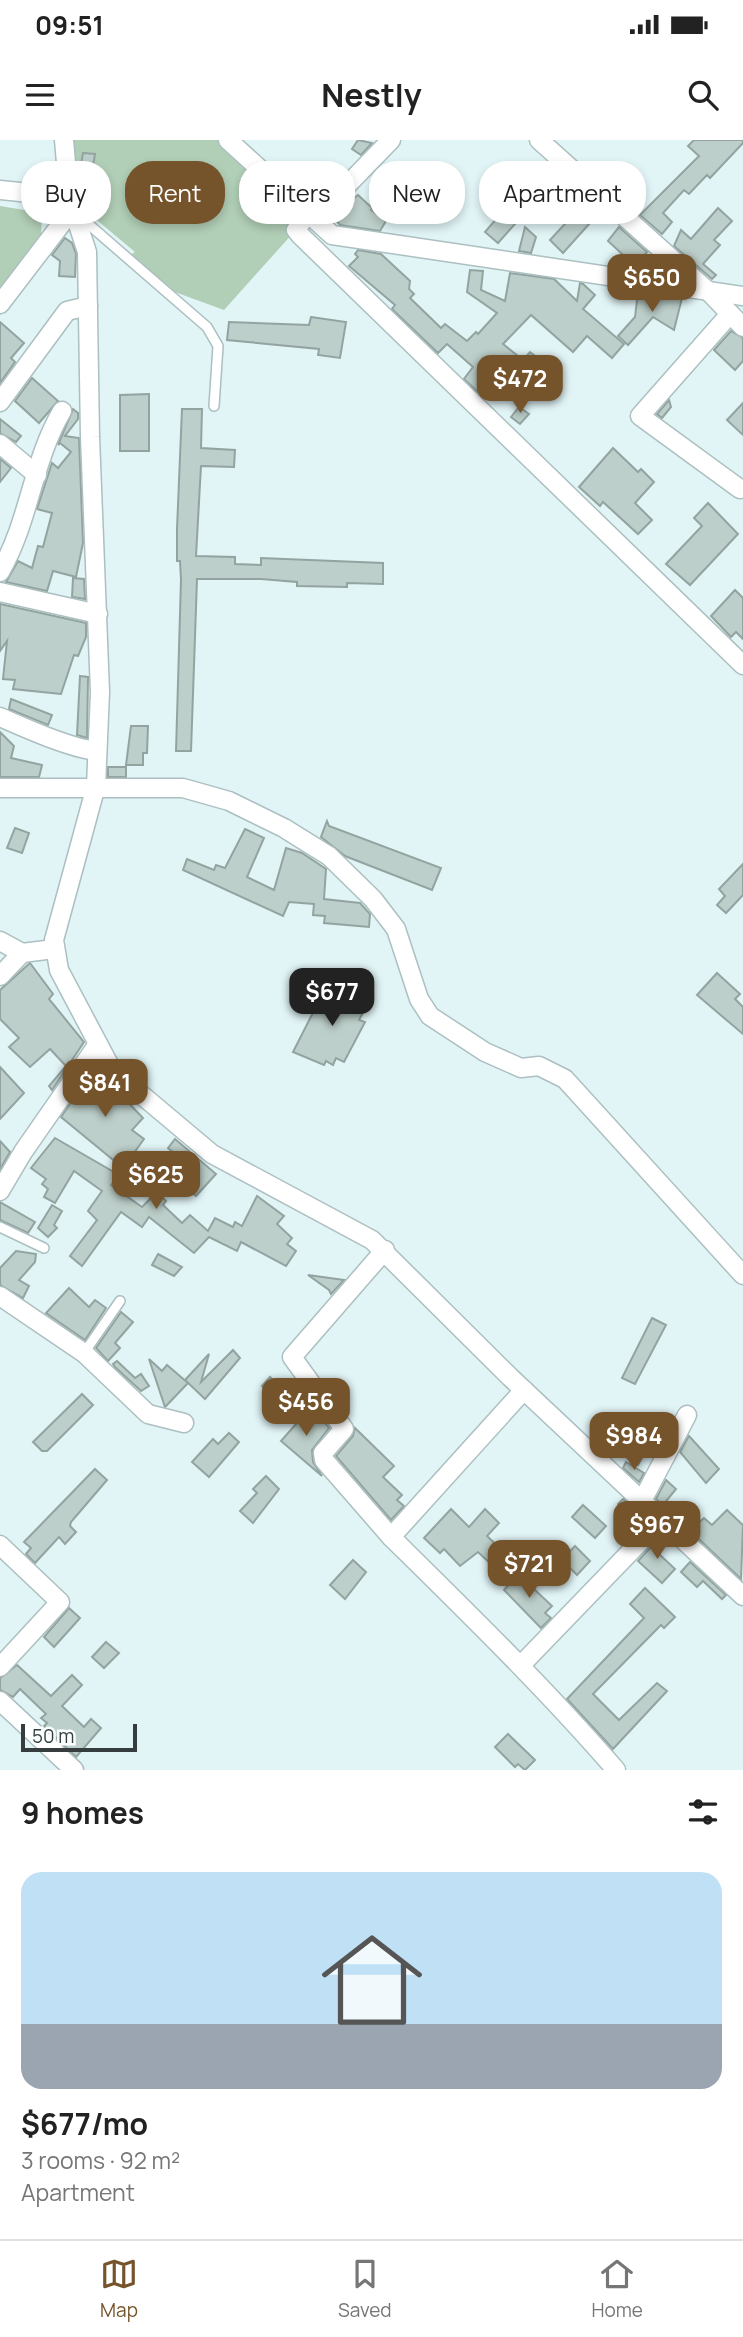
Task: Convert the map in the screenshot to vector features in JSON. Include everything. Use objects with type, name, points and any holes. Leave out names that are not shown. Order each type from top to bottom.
[{"type":"street","points":[[64,140],[66,161]]},
{"type":"street","points":[[228,140],[250,161]]},
{"type":"street","points":[[355,178],[391,140]]},
{"type":"street","points":[[539,140],[710,293],[737,321],[640,416],[740,489]]},
{"type":"street","points":[[0,190],[21,194]]},
{"type":"street","points":[[0,304],[55,224]]},
{"type":"street","points":[[77,224],[87,251],[90,437],[100,692],[96,786],[54,949],[59,970],[112,1070],[212,1154],[361,1232],[385,1250],[524,1391],[743,1596]]},
{"type":"street","points":[[299,224],[296,230],[300,235],[743,665]]},
{"type":"street","points":[[319,224],[332,235],[743,296]]},
{"type":"street","points":[[0,402],[67,311],[88,306]]},
{"type":"street","points":[[0,572],[21,532],[47,436],[62,411]]},
{"type":"street","points":[[0,444],[37,475]]},
{"type":"street","points":[[0,592],[98,614]]},
{"type":"street","points":[[0,717],[56,737],[76,749],[97,751]]},
{"type":"street","points":[[0,788],[183,788],[229,801],[329,856],[373,899],[396,929],[419,999],[430,1016],[485,1052],[521,1068],[539,1066],[565,1079],[743,1275]]},
{"type":"street","points":[[0,941],[22,954]]},
{"type":"street","points":[[0,976],[22,954],[54,949]]},
{"type":"street","points":[[0,1191],[23,1152],[98,1044]]},
{"type":"street","points":[[385,1250],[292,1357],[344,1429],[323,1453],[324,1460],[391,1537],[482,1629],[522,1664],[616,1770]]},
{"type":"street","points":[[0,1296],[84,1353],[148,1413],[184,1423]]},
{"type":"street","points":[[391,1537],[524,1391]]},
{"type":"street","points":[[642,1501],[687,1415]]},
{"type":"street","points":[[522,1664],[662,1519]]},
{"type":"street","points":[[0,1545],[60,1602],[0,1667]]},
{"type":"street","points":[[0,1701],[74,1770]]},
{"type":"lane","points":[[93,224],[207,327],[218,346],[214,406]]},
{"type":"lane","points":[[0,1227],[44,1248]]},
{"type":"lane","points":[[84,1353],[120,1301]]},
{"type":"green space","points":[[67,140],[220,140],[242,161],[239,161],[239,224],[294,224],[294,232],[224,310],[164,288],[154,288],[127,257],[135,252],[102,224],[111,224],[111,161],[75,161],[75,152],[66,146]]},
{"type":"green space","points":[[0,206],[21,210],[21,224],[42,224],[41,236],[0,290]]},
{"type":"building","points":[[358,140],[372,143],[361,155],[352,149]]},
{"type":"building","points":[[694,140],[743,140],[710,178],[707,175],[689,194],[684,190],[663,213],[672,222],[662,234],[646,220],[646,209],[699,156],[688,146]]},
{"type":"building","points":[[83,153],[95,154],[94,161],[82,161]]},
{"type":"building","points":[[358,195],[369,205],[369,224],[384,224],[380,231],[339,224],[355,224],[355,197]]},
{"type":"building","points":[[718,208],[732,221],[714,240],[720,245],[703,264],[716,275],[712,279],[674,246],[681,230],[691,239]]},
{"type":"building","points":[[492,224],[515,224],[498,243],[485,232]]},
{"type":"building","points":[[565,224],[589,224],[563,253],[550,240]]},
{"type":"building","points":[[525,227],[536,237],[531,253],[519,251]]},
{"type":"building","points":[[619,227],[647,252],[635,266],[608,241]]},
{"type":"building","points":[[65,238],[72,243],[76,254],[75,277],[59,276],[60,261],[52,255]]},
{"type":"building","points":[[358,250],[381,254],[410,281],[409,289],[414,294],[410,298],[441,328],[445,324],[467,341],[476,332],[478,334],[497,313],[467,292],[470,270],[483,271],[481,290],[505,301],[510,273],[554,279],[577,301],[580,283],[583,284],[595,295],[583,309],[624,344],[612,358],[587,336],[573,352],[531,315],[503,344],[523,360],[530,352],[556,372],[553,376],[555,377],[537,400],[522,388],[527,381],[502,361],[478,392],[464,379],[473,367],[447,344],[438,353],[392,309],[395,305],[349,266],[358,257],[355,254]]},
{"type":"building","points":[[638,292],[682,298],[674,330],[653,317],[628,345],[618,336],[635,317]]},
{"type":"building","points":[[311,317],[346,322],[340,358],[318,355],[319,349],[227,340],[229,322],[309,325]]},
{"type":"building","points":[[0,322],[24,343],[11,358],[15,362],[0,383]]},
{"type":"building","points":[[731,331],[743,338],[743,361],[735,370],[714,350]]},
{"type":"building","points":[[32,378],[58,401],[39,423],[15,401]]},
{"type":"building","points":[[149,394],[149,451],[120,451],[120,395]]},
{"type":"building","points":[[669,400],[671,407],[662,418],[657,414]]},
{"type":"building","points":[[743,403],[743,435],[727,420]]},
{"type":"building","points":[[519,407],[529,414],[520,424],[511,417]]},
{"type":"building","points":[[73,409],[78,413],[78,419],[65,436],[79,438],[83,543],[76,577],[53,571],[47,591],[6,582],[18,561],[32,568],[38,546],[43,547],[52,513],[37,509],[52,463],[58,468],[71,452],[60,443],[58,445]]},
{"type":"building","points":[[182,409],[202,409],[201,448],[235,450],[234,467],[201,466],[196,556],[235,557],[235,564],[261,565],[261,558],[383,563],[383,584],[347,583],[347,587],[297,586],[297,582],[261,579],[197,579],[191,751],[176,751],[181,580],[180,561],[177,561],[177,529]]},
{"type":"building","points":[[0,419],[21,436],[16,442],[0,433]]},
{"type":"building","points":[[613,448],[638,472],[641,469],[654,482],[635,503],[652,520],[638,534],[603,502],[600,506],[579,487]]},
{"type":"building","points":[[0,459],[11,468],[0,482]]},
{"type":"building","points":[[708,503],[738,534],[690,585],[666,564],[702,526],[694,518]]},
{"type":"building","points":[[73,578],[84,579],[85,599],[72,597]]},
{"type":"building","points":[[735,590],[743,598],[743,639],[736,632],[731,637],[711,616]]},
{"type":"building","points":[[0,604],[86,623],[86,637],[78,656],[74,655],[61,694],[13,689],[15,680],[3,679],[7,641],[0,651]]},
{"type":"building","points":[[80,676],[88,677],[87,738],[77,735]]},
{"type":"building","points":[[11,699],[52,715],[48,725],[9,709]]},
{"type":"building","points":[[131,726],[148,726],[147,753],[143,753],[143,765],[126,765]]},
{"type":"building","points":[[0,732],[14,746],[11,758],[42,765],[39,777],[0,777]]},
{"type":"building","points":[[108,767],[126,767],[126,777],[108,777]]},
{"type":"building","points":[[327,821],[329,826],[441,868],[432,890],[345,856],[321,837]]},
{"type":"building","points":[[15,828],[29,833],[22,853],[7,848]]},
{"type":"building","points":[[245,829],[264,838],[247,877],[274,890],[286,848],[302,853],[326,869],[324,899],[360,903],[370,914],[369,927],[324,923],[325,916],[313,915],[314,904],[289,902],[283,916],[183,870],[187,859],[214,870],[216,865],[225,868]]},
{"type":"building","points":[[743,864],[743,895],[726,913],[717,905],[725,896],[719,889]]},
{"type":"building","points":[[30,963],[53,994],[49,999],[84,1042],[52,1090],[49,1086],[66,1066],[50,1049],[30,1067],[9,1047],[19,1038],[0,1019],[0,990]]},
{"type":"building","points":[[717,973],[740,994],[735,999],[743,1007],[743,1034],[697,995]]},
{"type":"building","points":[[327,985],[367,1005],[359,1020],[365,1022],[344,1062],[336,1058],[333,1065],[326,1061],[324,1065],[293,1052]]},
{"type":"building","points":[[0,1067],[24,1093],[0,1119]]},
{"type":"building","points":[[95,1068],[143,1118],[132,1130],[144,1139],[123,1168],[61,1117]]},
{"type":"building","points":[[55,1138],[119,1175],[111,1185],[142,1207],[157,1192],[166,1201],[163,1205],[182,1223],[190,1215],[208,1231],[215,1218],[233,1227],[235,1222],[242,1226],[257,1196],[284,1216],[277,1224],[292,1238],[287,1244],[296,1251],[286,1266],[241,1242],[237,1251],[209,1237],[194,1253],[149,1217],[142,1227],[121,1212],[82,1266],[70,1256],[97,1220],[88,1211],[102,1191],[74,1171],[55,1203],[44,1197],[48,1189],[42,1184],[46,1179],[31,1168]]},
{"type":"building","points":[[175,1139],[216,1174],[196,1196],[178,1180],[190,1166],[168,1148]]},
{"type":"building","points":[[0,1141],[10,1152],[0,1169]]},
{"type":"building","points":[[0,1202],[35,1222],[28,1233],[0,1220]]},
{"type":"building","points":[[52,1205],[62,1211],[54,1225],[57,1228],[48,1237],[38,1228]]},
{"type":"building","points":[[16,1251],[36,1254],[35,1262],[19,1280],[29,1286],[23,1298],[0,1285],[0,1268]]},
{"type":"building","points":[[158,1254],[182,1267],[174,1276],[152,1265]]},
{"type":"building","points":[[308,1275],[344,1280],[331,1294]]},
{"type":"building","points":[[69,1288],[89,1307],[95,1300],[106,1308],[85,1340],[46,1313]]},
{"type":"building","points":[[121,1312],[133,1322],[115,1343],[120,1348],[108,1361],[96,1348]]},
{"type":"building","points":[[652,1318],[666,1325],[635,1384],[622,1378]]},
{"type":"building","points":[[233,1350],[240,1358],[205,1399],[185,1380],[209,1354],[201,1382]]},
{"type":"building","points":[[149,1359],[162,1371],[167,1365],[188,1383],[165,1407]]},
{"type":"building","points":[[117,1361],[135,1378],[141,1374],[149,1386],[141,1391],[115,1367],[113,1364]]},
{"type":"building","points":[[270,1377],[283,1389],[275,1398],[262,1386]]},
{"type":"building","points":[[82,1394],[93,1405],[47,1451],[42,1451],[33,1442]]},
{"type":"building","points":[[304,1415],[312,1423],[319,1415],[329,1428],[312,1450],[313,1462],[322,1476],[281,1441]]},
{"type":"building","points":[[355,1428],[394,1466],[383,1477],[402,1495],[397,1500],[404,1506],[391,1520],[336,1456],[353,1436]]},
{"type":"building","points":[[229,1433],[239,1442],[209,1477],[192,1462],[213,1439],[218,1444]]},
{"type":"building","points":[[689,1436],[719,1469],[706,1483],[680,1452]]},
{"type":"building","points":[[629,1445],[644,1454],[638,1465],[623,1455]]},
{"type":"building","points":[[626,1462],[644,1473],[639,1482],[623,1468]]},
{"type":"building","points":[[95,1469],[107,1480],[71,1522],[70,1526],[76,1532],[65,1544],[59,1537],[35,1563],[26,1554],[31,1548],[24,1542]]},
{"type":"building","points":[[266,1476],[279,1489],[253,1523],[240,1511],[257,1493],[253,1489]]},
{"type":"building","points":[[666,1480],[676,1489],[663,1505],[656,1499]]},
{"type":"building","points":[[623,1499],[645,1520],[640,1525],[618,1504]]},
{"type":"building","points":[[583,1505],[606,1526],[595,1538],[572,1517]]},
{"type":"building","points":[[451,1509],[469,1527],[485,1509],[499,1523],[487,1536],[505,1553],[493,1566],[478,1552],[460,1566],[444,1549],[440,1553],[424,1538]]},
{"type":"building","points":[[727,1510],[743,1525],[741,1579],[681,1522],[686,1517],[695,1526],[704,1518],[712,1525]]},
{"type":"building","points":[[662,1535],[669,1542],[658,1553],[675,1569],[662,1583],[638,1561]]},
{"type":"building","points":[[575,1546],[590,1561],[577,1575],[562,1560]]},
{"type":"building","points":[[353,1560],[366,1572],[345,1599],[330,1585]]},
{"type":"building","points":[[690,1562],[726,1595],[722,1599],[703,1581],[697,1587],[681,1572]]},
{"type":"building","points":[[518,1574],[552,1606],[545,1613],[551,1618],[541,1628],[504,1590]]},
{"type":"building","points":[[645,1588],[675,1617],[664,1628],[661,1625],[593,1694],[619,1720],[657,1683],[667,1691],[613,1749],[567,1699],[644,1618],[630,1604]]},
{"type":"building","points":[[69,1608],[80,1618],[54,1647],[44,1637]]},
{"type":"building","points":[[106,1642],[119,1653],[104,1668],[92,1657]]},
{"type":"building","points":[[17,1665],[51,1696],[72,1675],[82,1685],[62,1706],[84,1727],[91,1719],[101,1728],[76,1757],[44,1726],[47,1723],[41,1718],[46,1714],[20,1689],[13,1697],[0,1690],[0,1678]]},
{"type":"building","points":[[508,1734],[535,1760],[525,1770],[518,1764],[515,1767],[495,1747]]}]
